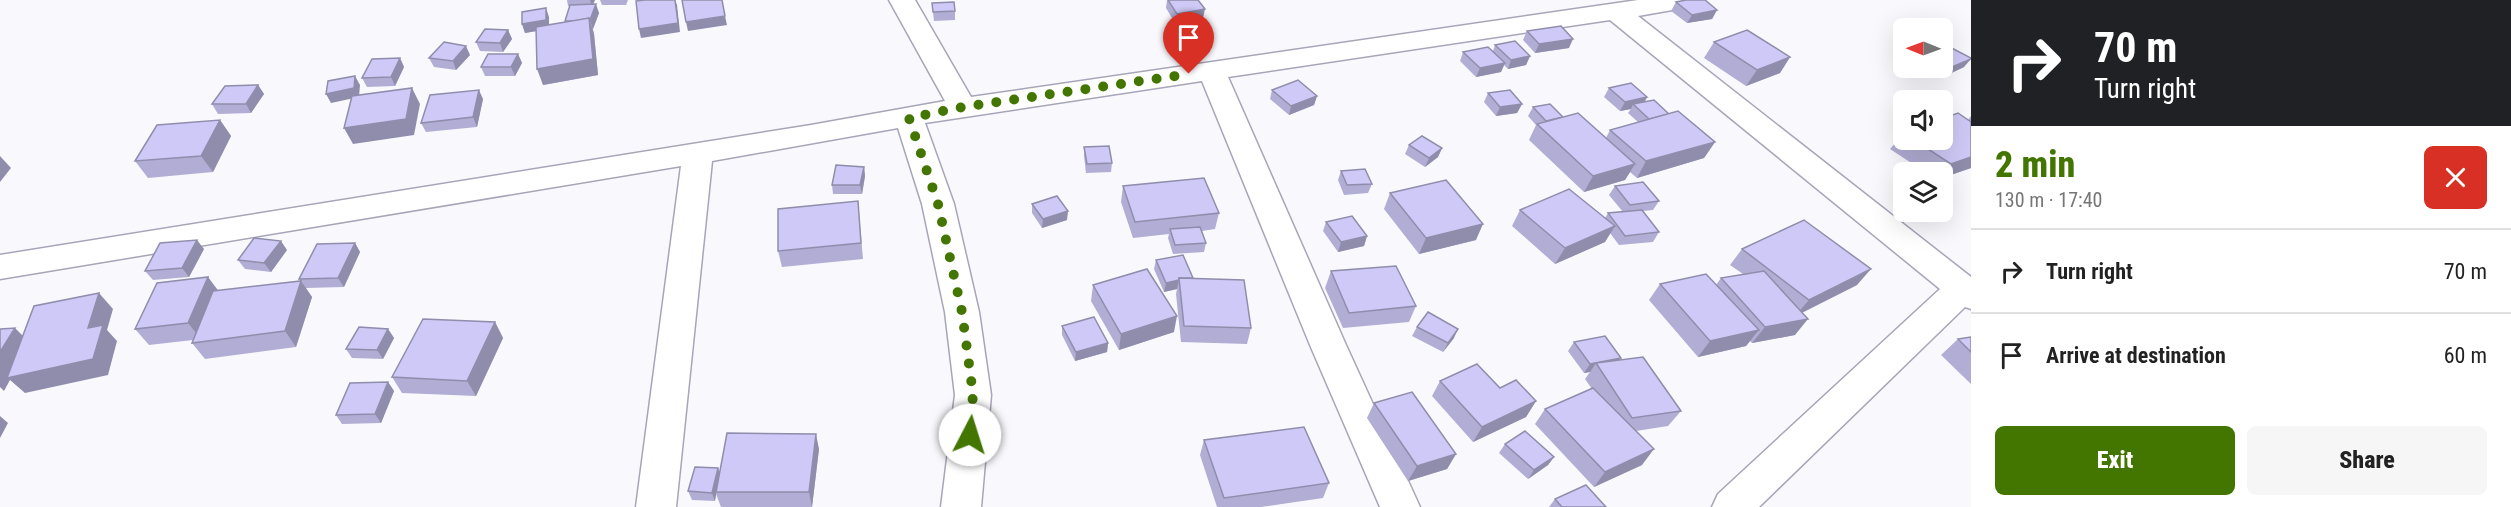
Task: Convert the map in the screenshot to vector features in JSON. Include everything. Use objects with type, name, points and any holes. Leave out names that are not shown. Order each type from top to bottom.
[{"type":"street","points":[[902,0],[963,107]]},
{"type":"street","points":[[0,267],[909,118],[963,107],[1692,0]]},
{"type":"street","points":[[1615,11],[1966,292],[1732,507]]},
{"type":"street","points":[[1212,71],[1328,345],[1400,507]]},
{"type":"street","points":[[909,118],[938,204],[964,324],[973,394],[962,507]]},
{"type":"street","points":[[649,505],[698,152]]},
{"type":"building","points":[[675,0],[678,23],[639,29],[636,1]]},
{"type":"building","points":[[682,0],[722,0],[725,16],[686,22]]},
{"type":"building","points":[[1168,0],[1198,0],[1205,9],[1177,14]]},
{"type":"building","points":[[1705,0],[1717,10],[1692,15],[1676,2]]},
{"type":"building","points":[[954,2],[955,11],[933,12],[932,3]]},
{"type":"building","points":[[596,4],[590,20],[589,18],[565,21],[570,5]]},
{"type":"building","points":[[546,8],[546,20],[522,24],[522,12]]},
{"type":"building","points":[[589,18],[593,59],[537,69],[536,27]]},
{"type":"building","points":[[1561,26],[1573,39],[1539,44],[1527,31]]},
{"type":"building","points":[[485,29],[508,30],[500,43],[476,42]]},
{"type":"building","points":[[1747,30],[1790,57],[1757,70],[1714,42]]},
{"type":"building","points":[[1515,41],[1530,56],[1511,60],[1495,45]]},
{"type":"building","points":[[444,42],[466,46],[453,61],[429,58]]},
{"type":"building","points":[[1488,47],[1505,63],[1480,68],[1463,52]]},
{"type":"building","points":[[1953,49],[1971,58],[1953,67]]},
{"type":"building","points":[[488,54],[518,54],[511,67],[481,67]]},
{"type":"building","points":[[400,58],[391,77],[362,78],[372,59]]},
{"type":"building","points":[[355,76],[354,88],[326,94],[328,81]]},
{"type":"building","points":[[1298,80],[1317,96],[1291,106],[1272,90]]},
{"type":"building","points":[[1631,83],[1647,97],[1625,102],[1609,88]]},
{"type":"building","points":[[258,85],[246,104],[212,104],[225,86]]},
{"type":"building","points":[[412,88],[406,119],[344,128],[352,96]]},
{"type":"building","points":[[479,90],[473,117],[421,123],[430,95]]},
{"type":"building","points":[[1510,90],[1522,104],[1500,107],[1488,93]]},
{"type":"building","points":[[1654,100],[1669,114],[1649,119],[1633,104]]},
{"type":"building","points":[[1550,104],[1563,117],[1546,121],[1533,107]]},
{"type":"building","points":[[1678,111],[1715,142],[1646,161],[1610,130]]},
{"type":"building","points":[[1578,113],[1635,164],[1593,176],[1537,124]]},
{"type":"building","points":[[1958,113],[1971,122],[1971,157],[1953,163],[1929,150],[1953,150],[1953,115]]},
{"type":"building","points":[[220,120],[201,156],[135,161],[157,125]]},
{"type":"building","points":[[1422,136],[1442,148],[1429,158],[1409,145]]},
{"type":"building","points":[[1109,146],[1112,163],[1087,164],[1084,147]]},
{"type":"building","points":[[836,165],[864,167],[860,185],[832,185]]},
{"type":"building","points":[[1365,169],[1372,184],[1347,185],[1341,171]]},
{"type":"building","points":[[1204,178],[1219,213],[1135,222],[1123,186]]},
{"type":"building","points":[[1446,180],[1483,224],[1426,238],[1390,193]]},
{"type":"building","points":[[1643,182],[1659,201],[1630,205],[1615,186]]},
{"type":"building","points":[[1569,189],[1615,226],[1565,248],[1520,210]]},
{"type":"building","points":[[1057,196],[1068,211],[1043,219],[1032,204]]},
{"type":"building","points":[[858,201],[861,243],[778,251],[778,209]]},
{"type":"building","points":[[1642,210],[1659,232],[1625,236],[1608,213]]},
{"type":"building","points":[[1352,216],[1367,236],[1341,242],[1326,222]]},
{"type":"building","points":[[1804,220],[1871,269],[1809,300],[1742,249]]},
{"type":"building","points":[[1200,227],[1206,243],[1175,245],[1170,229]]},
{"type":"building","points":[[254,238],[281,241],[264,263],[238,260]]},
{"type":"building","points":[[197,240],[182,268],[145,271],[160,243]]},
{"type":"building","points":[[355,243],[338,278],[299,279],[317,244]]},
{"type":"building","points":[[1183,255],[1193,278],[1179,278],[1179,280],[1166,283],[1156,260]]},
{"type":"building","points":[[1396,266],[1416,306],[1349,313],[1331,271]]},
{"type":"building","points":[[1147,269],[1177,316],[1121,334],[1093,285]]},
{"type":"building","points":[[1764,271],[1808,319],[1765,327],[1721,278]]},
{"type":"building","points":[[1706,274],[1759,330],[1710,341],[1660,284]]},
{"type":"building","points":[[208,277],[188,323],[135,329],[157,283]]},
{"type":"building","points":[[1179,278],[1244,280],[1251,328],[1184,326]]},
{"type":"building","points":[[301,281],[285,331],[192,343],[213,291]]},
{"type":"building","points":[[99,293],[88,328],[103,325],[93,359],[7,378],[34,306]]},
{"type":"building","points":[[1428,312],[1458,329],[1448,343],[1417,327]]},
{"type":"building","points":[[1094,317],[1108,343],[1076,352],[1062,326]]},
{"type":"building","points":[[423,319],[495,322],[467,381],[392,377]]},
{"type":"building","points":[[359,327],[388,329],[377,350],[346,349]]},
{"type":"building","points":[[15,328],[0,352],[0,329]]},
{"type":"building","points":[[1605,336],[1621,358],[1590,364],[1574,342]]},
{"type":"building","points":[[1971,337],[1971,352],[1958,339]]},
{"type":"building","points":[[1643,357],[1681,411],[1632,418],[1596,363]]},
{"type":"building","points":[[1477,364],[1500,388],[1516,380],[1536,401],[1482,427],[1440,381]]},
{"type":"building","points":[[388,382],[375,414],[336,415],[350,383]]},
{"type":"building","points":[[1593,388],[1654,449],[1605,472],[1545,409]]},
{"type":"building","points":[[1412,392],[1456,454],[1417,466],[1374,403]]},
{"type":"building","points":[[1304,427],[1329,483],[1224,498],[1204,440]]},
{"type":"building","points":[[1525,431],[1554,457],[1534,470],[1505,444]]},
{"type":"building","points":[[727,433],[816,434],[809,492],[716,492]]},
{"type":"building","points":[[695,467],[718,468],[712,493],[688,491]]},
{"type":"building","points":[[1586,485],[1606,507],[1562,507],[1555,499]]},
{"type":"route","points":[[970,435],[973,394],[962,312],[938,204],[909,118],[963,107],[1189,74]]}]
